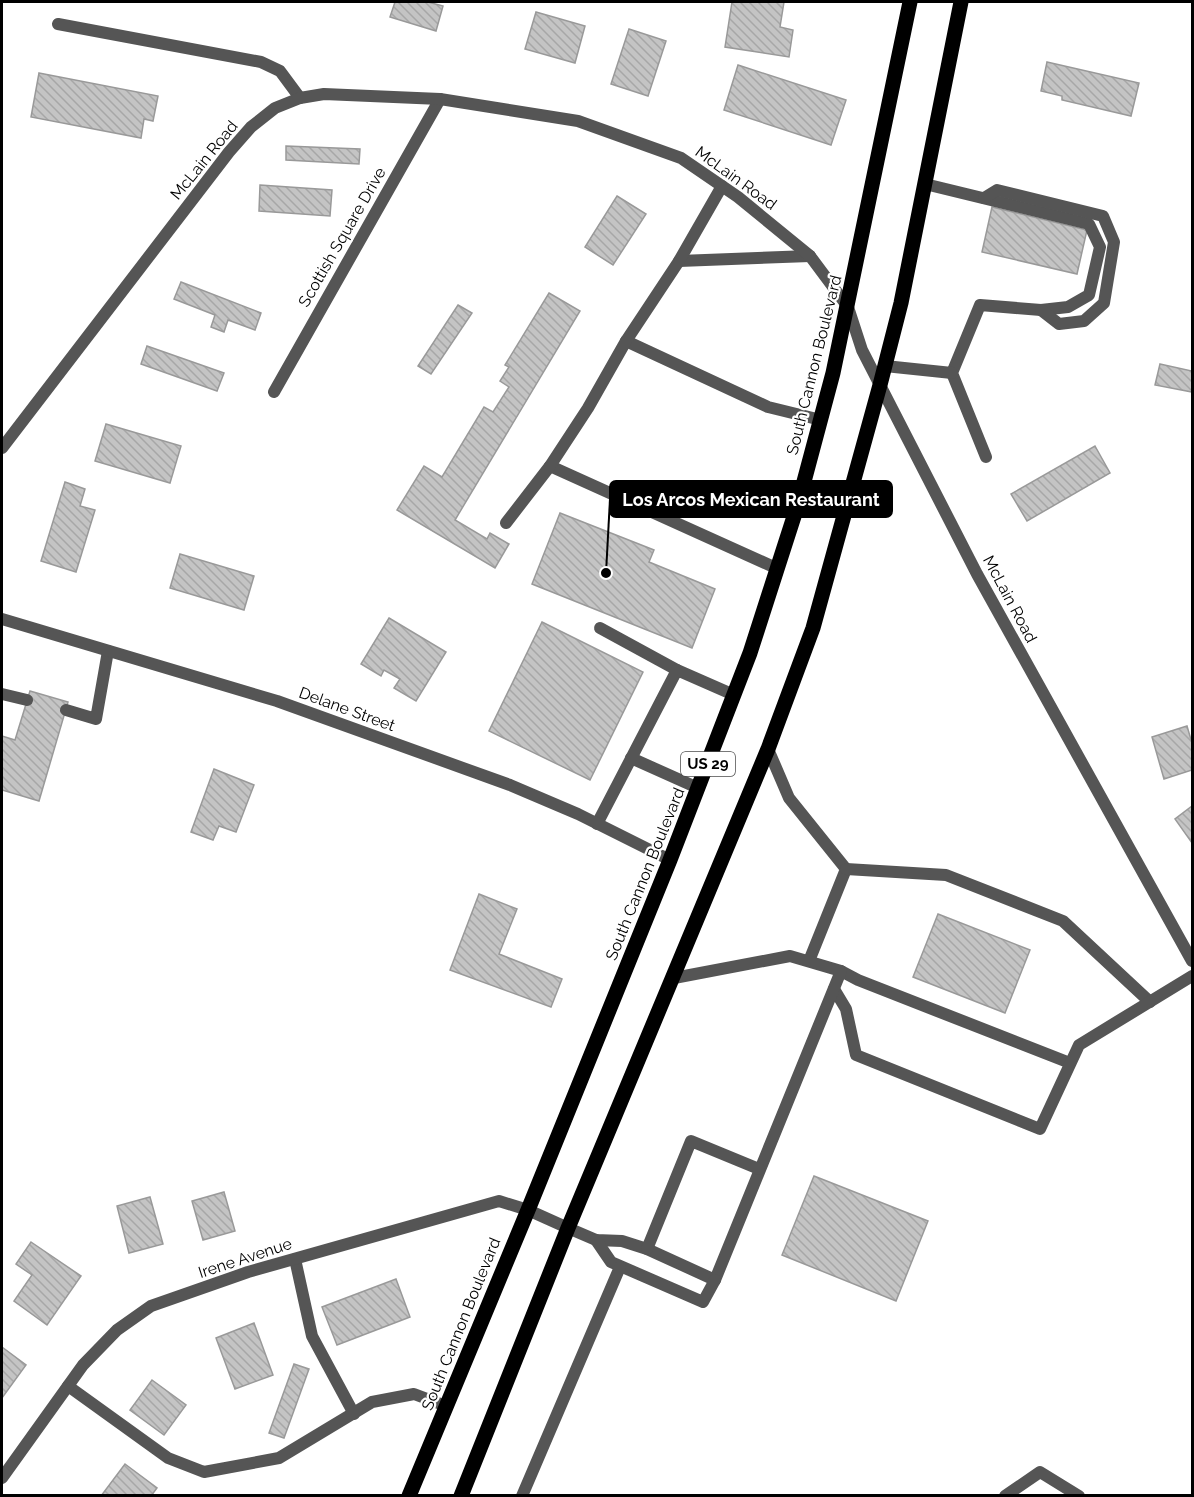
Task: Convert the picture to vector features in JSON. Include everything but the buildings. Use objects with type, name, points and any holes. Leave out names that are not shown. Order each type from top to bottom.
[{"type":"main road","name":"South Cannon Boulevard","points":[[409,1496],[670,860],[750,653],[798,504],[821,420],[848,308],[910,2]]},
{"type":"main road","name":"US 29","points":[[461,1496],[568,1228],[768,749],[813,628],[901,303],[961,2]]},
{"type":"street","points":[[58,24],[261,62],[280,71],[300,98]]},
{"type":"street","name":"McLain Road","points":[[2,448],[229,152],[251,127],[275,108],[300,98],[324,93],[440,99],[578,121],[681,158],[722,186],[810,256],[848,308],[862,350],[1010,635],[1192,961]]},
{"type":"street","name":"Scottish Square Drive","points":[[273,392],[440,99]]},
{"type":"street","points":[[925,184],[1089,224],[1100,247],[1089,295],[1068,308],[1041,310],[980,305],[952,373],[986,458]]},
{"type":"street","points":[[506,523],[550,466],[588,408],[626,341],[679,261],[722,186]]},
{"type":"street","points":[[984,198],[997,190],[1102,216],[1114,242],[1104,303],[1084,321],[1059,324],[1041,310]]},
{"type":"street","points":[[679,261],[810,256]]},
{"type":"street","points":[[626,341],[768,407],[821,420]]},
{"type":"street","points":[[885,366],[952,373]]},
{"type":"street","points":[[550,466],[776,568]]},
{"type":"street","name":"Delane Street","points":[[2,619],[288,705],[510,785],[670,860]]},
{"type":"street","points":[[600,628],[677,670],[734,695]]},
{"type":"street","points":[[66,710],[96,719],[108,651]]},
{"type":"street","points":[[597,824],[677,670]]},
{"type":"street","points":[[2,694],[27,700]]},
{"type":"street","points":[[768,749],[789,798],[846,869],[946,875],[1063,921],[1149,1002]]},
{"type":"street","points":[[631,759],[698,788]]},
{"type":"street","points":[[809,961],[846,869]]},
{"type":"street","points":[[674,978],[790,956],[841,971],[858,980],[1070,1063]]},
{"type":"street","points":[[596,1240],[611,1263],[704,1302],[841,971]]},
{"type":"street","points":[[834,989],[846,1009],[856,1054],[1040,1129],[1078,1045],[1192,976]]},
{"type":"street","points":[[647,1249],[691,1141],[759,1168]]},
{"type":"street","name":"Irene Avenue","points":[[2,1479],[83,1365],[117,1330],[151,1306],[248,1272],[499,1201],[528,1210],[596,1240]]},
{"type":"street","points":[[596,1240],[622,1241],[647,1249],[715,1280]]},
{"type":"street","points":[[295,1259],[312,1336],[354,1414]]},
{"type":"street","points":[[522,1496],[620,1267]]},
{"type":"street","points":[[68,1386],[168,1458],[204,1472],[279,1458],[372,1402],[414,1394],[446,1406]]},
{"type":"street","points":[[1005,1496],[1040,1472],[1079,1496]]},
{"type":"place","name":"Los Arcos Mexican Restaurant","points":[[606,573]]}]
